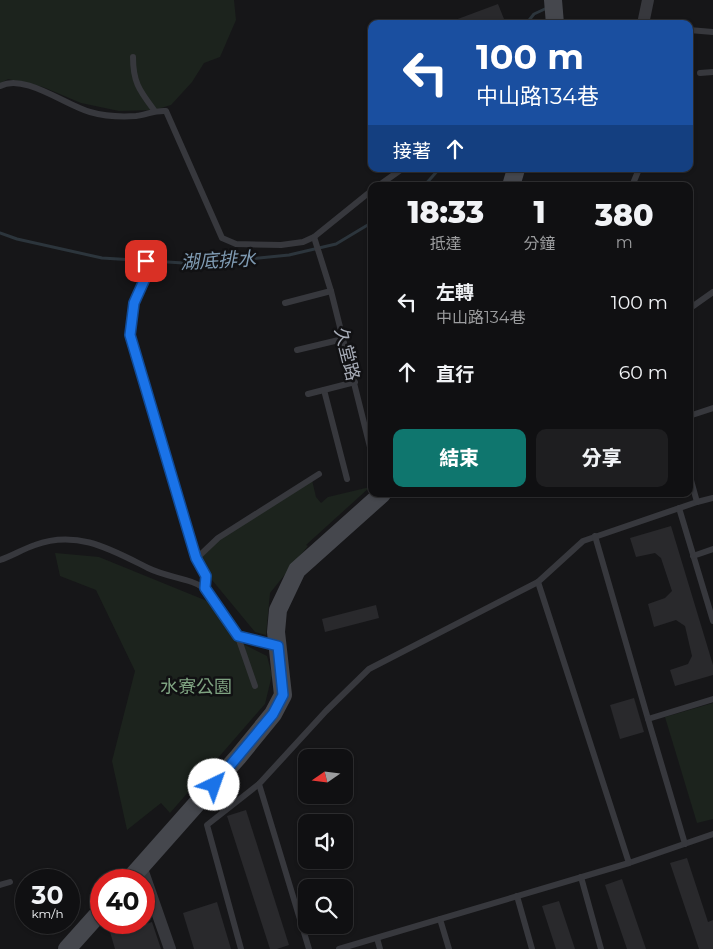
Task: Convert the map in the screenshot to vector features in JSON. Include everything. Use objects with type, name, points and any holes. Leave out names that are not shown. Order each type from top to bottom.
[{"type":"street","points":[[643,20],[648,0]]},
{"type":"street","points":[[138,869],[238,758],[273,714],[283,695],[276,632],[278,610],[297,570],[379,497]]},
{"type":"street","points":[[141,866],[170,949]]},
{"type":"street","points":[[67,949],[90,923]]},
{"type":"lane","points":[[693,30],[713,32]]},
{"type":"lane","points":[[133,57],[133,75],[138,89],[154,110]]},
{"type":"lane","points":[[700,73],[713,72]]},
{"type":"lane","points":[[0,86],[18,82],[89,112],[108,116],[138,116],[154,110],[166,112],[222,238],[236,244],[281,245],[302,242],[314,237],[368,193]]},
{"type":"lane","points":[[384,182],[398,172]]},
{"type":"lane","name":"久堂路","points":[[314,237],[331,291],[368,439]]},
{"type":"lane","points":[[146,261],[147,274],[134,303],[130,335],[196,558],[206,576],[205,588]]},
{"type":"lane","points":[[286,303],[331,291]]},
{"type":"lane","points":[[693,306],[713,292]]},
{"type":"lane","points":[[297,350],[343,339]]},
{"type":"lane","points":[[308,394],[354,382]]},
{"type":"lane","points":[[324,390],[346,479]]},
{"type":"lane","points":[[693,415],[713,408]]},
{"type":"lane","points":[[196,558],[218,538],[319,474]]},
{"type":"lane","points":[[693,488],[697,502]]},
{"type":"lane","points":[[241,949],[207,825],[259,784],[369,669],[538,582],[583,541],[713,498]]},
{"type":"lane","points":[[679,508],[713,621]]},
{"type":"lane","points":[[595,536],[685,844]]},
{"type":"lane","points":[[0,560],[37,544],[85,541],[120,553],[149,569],[193,582],[205,588],[238,636],[255,686]]},
{"type":"lane","points":[[693,556],[713,549]]},
{"type":"lane","points":[[538,582],[629,863]]},
{"type":"lane","points":[[238,636],[278,646]]},
{"type":"lane","points":[[648,719],[713,699]]},
{"type":"lane","points":[[259,784],[309,949]]},
{"type":"lane","points":[[339,949],[629,863],[713,834]]},
{"type":"lane","points":[[581,877],[601,949]]},
{"type":"lane","points":[[0,885],[10,882]]},
{"type":"lane","points":[[517,896],[532,949]]},
{"type":"lane","points":[[440,919],[449,949]]},
{"type":"lane","points":[[377,938],[380,949]]},
{"type":"green space","points":[[0,0],[234,0],[236,20],[220,57],[204,63],[192,82],[171,105],[154,110],[119,111],[81,103],[43,87],[8,79],[0,84]]},
{"type":"green space","points":[[312,480],[316,497],[321,503],[328,497],[368,487],[306,545],[308,546],[270,593],[266,635],[255,632],[212,580],[209,569],[200,556],[221,538]]},
{"type":"green space","name":"水寮公園","points":[[55,553],[99,557],[212,603],[245,645],[267,656],[272,675],[265,704],[170,813],[161,803],[127,830],[112,761],[135,671],[96,590],[60,576]]},
{"type":"green space","points":[[713,703],[713,819],[697,823],[665,717]]},
{"type":"building","points":[[498,4],[504,20],[455,20]]},
{"type":"building","points":[[671,526],[713,665],[713,675],[675,686],[670,670],[688,664],[692,656],[685,626],[676,620],[654,627],[648,604],[665,598],[672,591],[661,558],[655,553],[636,557],[630,538]]},
{"type":"building","points":[[376,605],[379,618],[325,632],[322,619]]},
{"type":"building","points":[[634,698],[644,732],[620,739],[610,705]]},
{"type":"building","points":[[246,810],[289,945],[277,949],[270,949],[227,816]]},
{"type":"building","points":[[687,858],[708,922],[713,920],[713,949],[699,949],[670,863]]},
{"type":"building","points":[[622,879],[646,949],[627,949],[605,885]]},
{"type":"building","points":[[559,901],[575,949],[556,949],[542,906]]},
{"type":"building","points":[[217,902],[231,949],[194,949],[183,913]]},
{"type":"building","points":[[155,931],[161,949],[115,949],[111,934],[155,934]]},
{"type":"waterway","name":"湖底排水","points":[[529,20],[534,14],[547,8]]},
{"type":"waterway","name":"湖底排水","points":[[428,182],[436,172]]},
{"type":"waterway","name":"湖底排水","points":[[0,233],[17,239],[102,258],[200,264],[289,255],[336,244],[368,225]]},
{"type":"route","points":[[146,261],[147,274],[134,303],[130,335],[196,558],[203,567],[206,576],[205,588],[238,636],[278,646],[283,695],[273,714],[214,785]]}]
